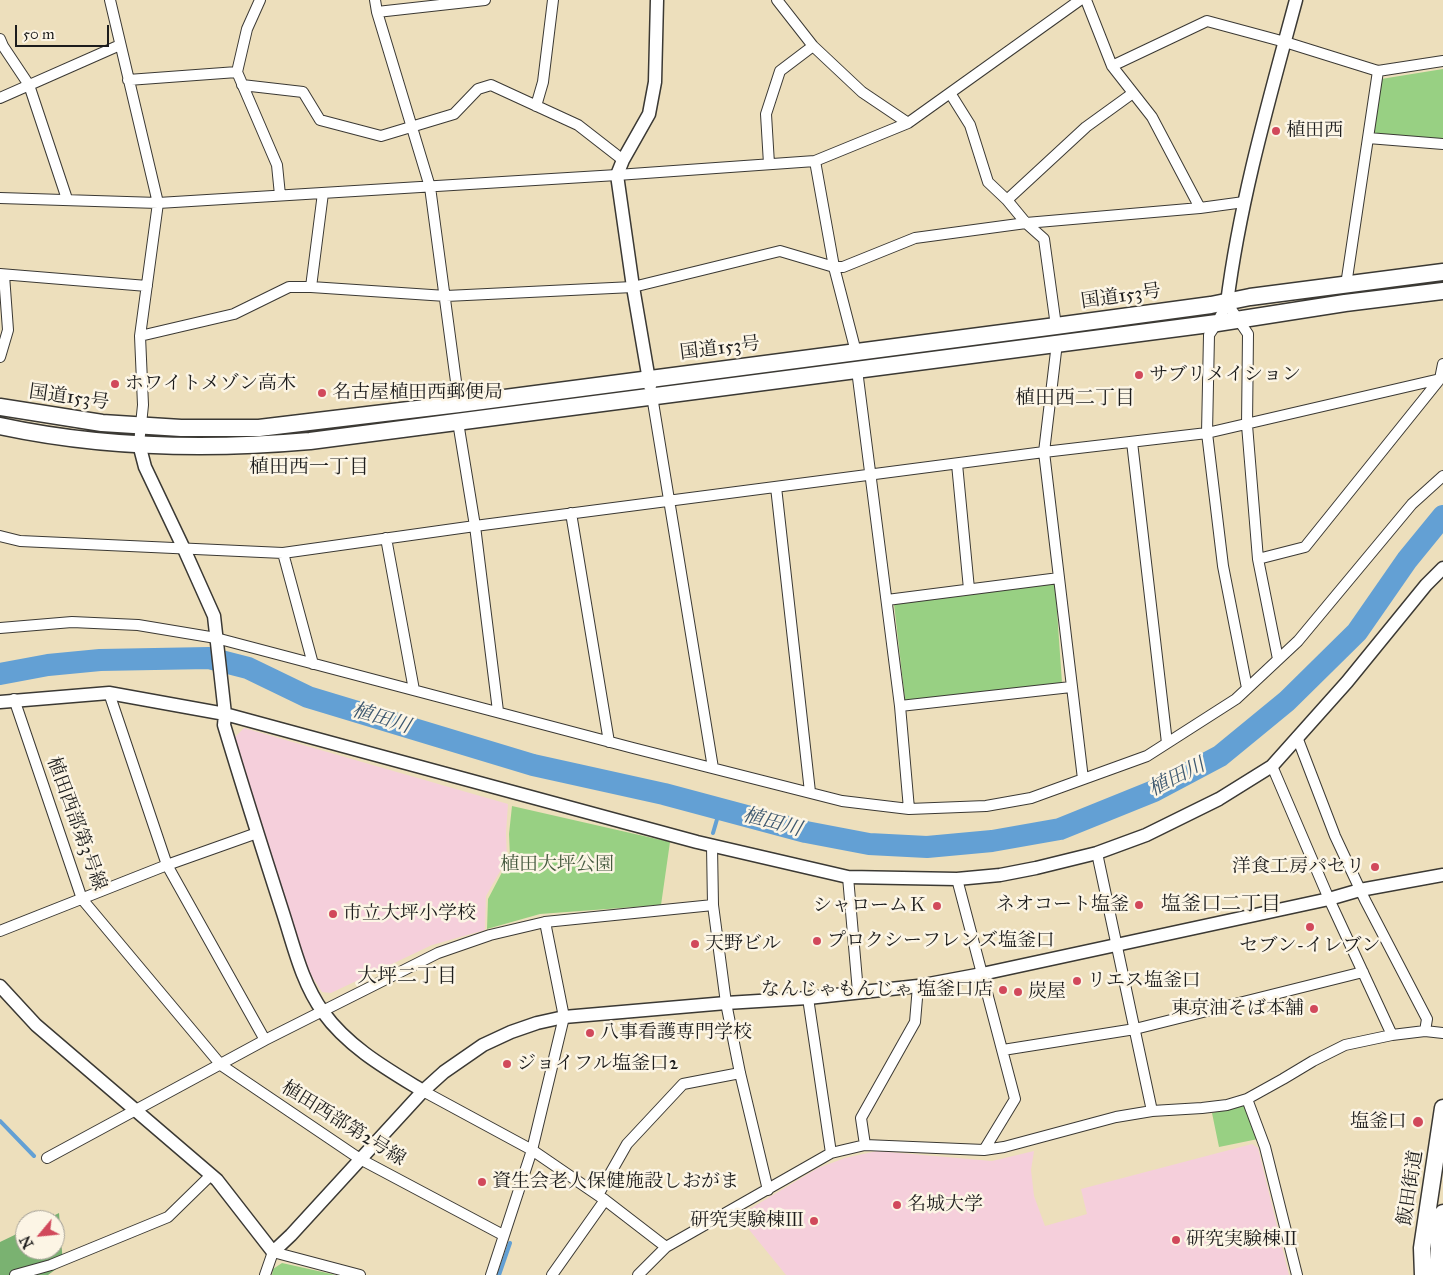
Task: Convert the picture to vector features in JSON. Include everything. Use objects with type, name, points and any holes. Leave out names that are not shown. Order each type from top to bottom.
[{"type":"highway","name":"国道153号","points":[[0,407],[102,423],[181,428],[258,428],[460,404],[1056,326],[1227,303],[1250,297],[1443,272]]},
{"type":"highway","name":"国道153号","points":[[0,426],[43,435],[96,442],[248,446],[310,441],[1217,323],[1345,303],[1443,291]]},
{"type":"highway","name":"飯田街道","points":[[1422,1275],[1422,1248],[1443,1108]]},
{"type":"highway","name":"飯田街道","points":[[1438,1275],[1439,1238],[1443,1213]]},
{"type":"street","points":[[110,0],[158,203],[140,336],[142,406],[139,444],[145,467],[214,616],[224,724],[306,984],[323,1012],[359,1050],[423,1092],[532,1150],[601,1198],[666,1247]]},
{"type":"street","points":[[260,0],[247,29],[237,72],[277,165],[280,195]]},
{"type":"street","points":[[375,0],[430,186],[460,404]]},
{"type":"street","points":[[377,12],[485,0]]},
{"type":"street","points":[[536,106],[544,82],[553,0]]},
{"type":"street","points":[[657,0],[655,82],[649,114],[623,160],[617,175],[633,287],[713,768]]},
{"type":"street","points":[[777,0],[813,46],[862,92],[908,122]]},
{"type":"street","points":[[0,198],[158,203],[815,161],[908,122],[1080,0]]},
{"type":"street","points":[[1086,0],[1112,66],[1152,117],[1200,208]]},
{"type":"street","points":[[1247,688],[1222,566],[1207,433],[1208,335],[1217,323],[1227,303],[1232,260],[1244,202],[1296,0]]},
{"type":"street","points":[[1112,66],[1207,21],[1285,42],[1378,71],[1443,61]]},
{"type":"street","points":[[0,39],[2,46],[29,85],[67,199]]},
{"type":"street","points":[[0,98],[120,45]]},
{"type":"street","points":[[769,164],[766,114],[780,71],[813,46]]},
{"type":"street","points":[[1346,285],[1378,71]]},
{"type":"street","points":[[128,80],[237,72]]},
{"type":"street","points":[[242,85],[303,92],[320,120],[381,136],[454,114],[478,89],[490,85],[578,126],[623,160]]},
{"type":"street","points":[[950,93],[970,125],[988,182],[1007,200],[1026,223],[1044,239],[1056,326]]},
{"type":"street","points":[[1007,200],[1086,127],[1133,93]]},
{"type":"street","points":[[1368,138],[1443,144]]},
{"type":"street","points":[[815,161],[834,266],[856,352]]},
{"type":"street","points":[[311,286],[323,193]]},
{"type":"street","points":[[140,336],[234,314],[289,287],[311,286],[446,296],[633,287],[780,251],[843,267],[915,238],[1026,223],[1200,208],[1244,202]]},
{"type":"street","points":[[0,357],[8,330],[2,275],[146,286]]},
{"type":"street","points":[[1227,303],[1248,334],[1247,425],[1258,559],[1278,659]]},
{"type":"street","points":[[1057,343],[1044,452],[1082,779]]},
{"type":"street","points":[[1258,559],[1305,547],[1440,379],[1443,364]]},
{"type":"street","points":[[857,370],[900,706],[909,809]]},
{"type":"street","points":[[0,536],[20,541],[284,553],[570,513],[1207,433],[1440,379]]},
{"type":"street","points":[[458,422],[475,526],[498,711]]},
{"type":"street","points":[[1132,442],[1167,744]]},
{"type":"street","points":[[957,464],[969,590]]},
{"type":"street","points":[[0,628],[72,622],[138,625],[216,638],[498,711],[609,742],[852,802],[909,809],[964,808],[1004,804],[1031,798],[1147,756],[1236,699],[1298,641],[1412,504],[1443,476]]},
{"type":"street","points":[[776,487],[810,792]]},
{"type":"street","points":[[570,513],[609,742]]},
{"type":"street","points":[[386,538],[414,690]]},
{"type":"street","points":[[284,553],[313,664]]},
{"type":"street","points":[[0,702],[109,693],[224,710],[712,846],[848,877],[957,879],[1000,875],[1027,870],[1097,853],[1146,835],[1219,800],[1272,766],[1347,682],[1426,585],[1443,568]]},
{"type":"street","points":[[887,600],[1058,578]]},
{"type":"street","points":[[900,706],[1072,687]]},
{"type":"street","points":[[109,693],[167,865],[265,1040]]},
{"type":"street","name":"植田西部第3号線","points":[[14,700],[82,899],[221,1065]]},
{"type":"street","points":[[1297,737],[1335,836],[1360,890],[1427,1019],[1425,1031]]},
{"type":"street","points":[[1272,766],[1329,899],[1392,1035]]},
{"type":"street","points":[[0,931],[167,865],[257,833]]},
{"type":"street","points":[[712,846],[712,904],[726,1002],[740,1073],[768,1190]]},
{"type":"street","points":[[1097,853],[1152,1111]]},
{"type":"street","points":[[265,1275],[273,1252],[444,1072],[484,1045],[511,1032],[537,1023],[564,1017],[726,1002],[808,998],[918,986],[982,974],[1329,899],[1360,890],[1443,875]]},
{"type":"street","points":[[848,877],[858,992]]},
{"type":"street","points":[[957,879],[1015,1100],[984,1150]]},
{"type":"street","points":[[47,1158],[265,1040],[438,953],[490,935],[545,922],[712,904]]},
{"type":"street","points":[[491,1275],[532,1150],[564,1017],[545,922]]},
{"type":"street","points":[[1003,1050],[1135,1029],[1363,972]]},
{"type":"street","points":[[0,986],[36,1025],[218,1180],[273,1252],[360,1275]]},
{"type":"street","points":[[865,1145],[860,1118],[916,1022],[918,986]]},
{"type":"street","points":[[808,998],[831,1153]]},
{"type":"street","points":[[638,1275],[666,1247],[831,1153],[865,1145],[984,1150],[1004,1147],[1116,1117],[1152,1111],[1202,1108],[1247,1099],[1345,1045],[1392,1035],[1425,1031],[1443,1032]]},
{"type":"street","name":"植田西部第2号線","points":[[221,1065],[360,1159],[503,1235]]},
{"type":"street","points":[[552,1275],[601,1198],[627,1144],[683,1084],[740,1073]]},
{"type":"street","points":[[1247,1099],[1265,1147],[1297,1275]]},
{"type":"street","points":[[15,1275],[51,1265],[168,1216],[211,1175]]},
{"type":"shaded area","points":[[244,728],[508,804],[507,859],[486,896],[485,930],[432,945],[331,993],[322,992],[304,964],[235,737]]},
{"type":"shaded area","name":"名城大学","points":[[1252,1144],[1258,1148],[1289,1275],[786,1275],[738,1216],[818,1168],[845,1158],[877,1151],[992,1161],[1034,1151],[1031,1170],[1034,1196],[1045,1226],[1087,1214],[1081,1189]]},
{"type":"green space","points":[[1443,69],[1443,140],[1373,133],[1381,79]]},
{"type":"green space","points":[[1055,582],[1062,683],[905,700],[894,604]]},
{"type":"green space","name":"植田大坪公園","points":[[512,806],[670,842],[661,905],[540,914],[487,929],[488,899],[510,857],[509,834]]},
{"type":"green space","points":[[1244,1105],[1258,1139],[1219,1147],[1212,1113]]},
{"type":"green space","points":[[15,1235],[15,1260],[63,1260],[63,1264],[48,1275],[0,1275],[0,1242]]},
{"type":"green space","points":[[282,1263],[336,1275],[272,1275],[273,1269]]},
{"type":"waterway","name":"植田川","points":[[0,674],[48,665],[100,660],[209,658],[248,668],[308,697],[533,765],[664,794],[806,832],[869,844],[927,847],[992,841],[1060,829],[1154,791],[1220,756],[1287,701],[1357,632],[1407,560],[1443,516]]},
{"type":"waterway","points":[[713,833],[720,809]]},
{"type":"waterway","points":[[0,1121],[34,1156]]},
{"type":"waterway","points":[[499,1275],[510,1243]]},
{"type":"place","name":"植田西","points":[[1276,131]]},
{"type":"place","name":"サブリメイション","points":[[1139,375]]},
{"type":"place","name":"ホワイトメゾン高木","points":[[115,384]]},
{"type":"place","name":"名古屋植田西郵便局","points":[[322,393]]},
{"type":"place","name":"洋食工房パセリ","points":[[1375,867]]},
{"type":"place","name":"ネオコート塩釜","points":[[1139,905]]},
{"type":"place","name":"シャロームＫ","points":[[937,906]]},
{"type":"place","name":"市立大坪小学校","points":[[333,914]]},
{"type":"place","name":"セブン-イレブン","points":[[1310,927]]},
{"type":"place","name":"プロクシーフレンズ塩釜口","points":[[817,941]]},
{"type":"place","name":"天野ビル","points":[[695,944]]},
{"type":"place","name":"リエス塩釜口","points":[[1077,981]]},
{"type":"place","name":"なんじゃもんじゃ 塩釜口店","points":[[1003,990]]},
{"type":"place","name":"炭屋","points":[[1018,992]]},
{"type":"place","name":"東京油そば本舗","points":[[1314,1009]]},
{"type":"place","name":"八事看護専門学校","points":[[590,1033]]},
{"type":"place","name":"ジョイフル塩釜口2","points":[[507,1064]]},
{"type":"place","name":"塩釜口","points":[[1418,1122]]},
{"type":"place","name":"資生会老人保健施設しおがま","points":[[482,1182]]},
{"type":"place","name":"名城大学","points":[[897,1205]]},
{"type":"place","name":"研究実験棟Ⅲ","points":[[814,1221]]},
{"type":"place","name":"研究実験棟Ⅱ","points":[[1176,1240]]},
{"type":"district","name":"植田西二丁目","points":[[1075,399]]},
{"type":"district","name":"植田西一丁目","points":[[309,468]]},
{"type":"district","name":"塩釜口二丁目","points":[[1221,905]]},
{"type":"district","name":"大坪二丁目","points":[[407,977]]}]
